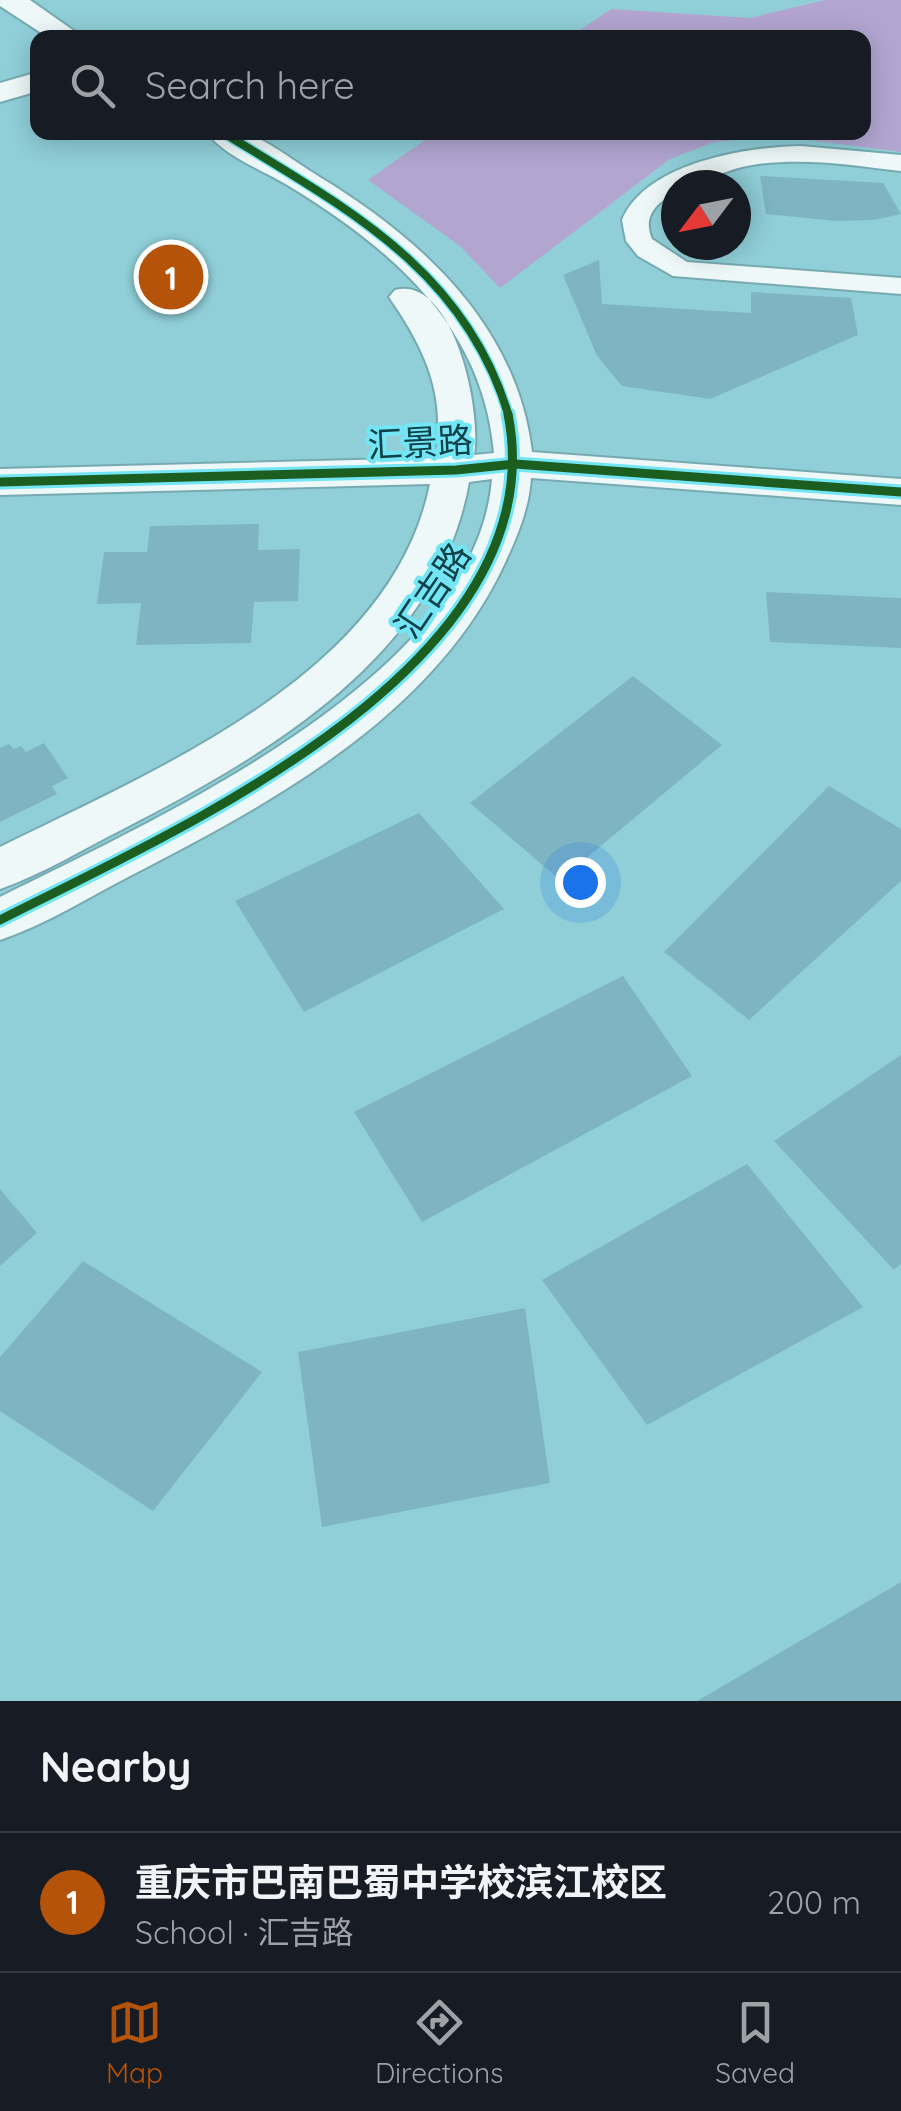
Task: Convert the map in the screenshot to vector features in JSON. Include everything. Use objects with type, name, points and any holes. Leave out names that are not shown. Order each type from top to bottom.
[{"type":"street","points":[[10,0],[57,30]]},
{"type":"street","points":[[0,20],[30,37]]},
{"type":"street","points":[[0,93],[30,83]]},
{"type":"street","name":"汇吉路","points":[[0,870],[215,758],[274,721],[323,682],[406,593],[432,548],[456,470],[458,400],[444,350],[423,315],[389,276],[328,225],[196,140]]},
{"type":"street","name":"汇吉路","points":[[0,920],[246,790],[366,707],[418,660],[458,612],[488,566],[514,478],[507,398],[480,344],[426,276],[382,235],[234,140]]},
{"type":"street","points":[[901,162],[804,152],[742,156],[651,195],[641,204],[634,229],[638,241],[651,256],[683,270],[901,286]]},
{"type":"street","name":"汇景路","points":[[0,482],[456,470],[901,519]]},
{"type":"street","name":"汇景路","points":[[514,478],[901,492]]},
{"type":"shaded area","points":[[825,0],[901,0],[901,152],[809,140],[871,140],[871,30],[580,30],[611,9],[750,18]]},
{"type":"shaded area","points":[[425,140],[731,140],[711,143],[670,159],[500,288],[460,246],[368,180]]},
{"type":"building","points":[[760,176],[883,183],[901,214],[874,220],[836,221],[766,214]]},
{"type":"building","points":[[599,260],[602,304],[751,313],[751,292],[851,298],[858,335],[710,399],[622,386],[597,356],[563,275]]},
{"type":"building","points":[[259,524],[258,550],[300,549],[298,601],[254,602],[251,643],[136,645],[141,603],[97,604],[104,552],[147,552],[150,526]]},
{"type":"building","points":[[766,592],[901,598],[901,648],[770,642]]},
{"type":"building","points":[[633,676],[722,745],[560,880],[470,803]]},
{"type":"building","points":[[44,743],[68,778],[52,786],[57,794],[0,822],[0,748],[9,744],[14,749],[21,746],[26,752]]},
{"type":"building","points":[[829,786],[901,829],[901,881],[749,1020],[664,952]]},
{"type":"building","points":[[419,813],[504,909],[304,1012],[235,901]]},
{"type":"building","points":[[623,976],[692,1076],[422,1222],[354,1112]]},
{"type":"building","points":[[901,1055],[901,1264],[894,1270],[774,1141]]},
{"type":"building","points":[[747,1164],[863,1307],[647,1425],[542,1280]]},
{"type":"building","points":[[0,1189],[37,1233],[0,1266]]},
{"type":"building","points":[[83,1261],[262,1372],[153,1511],[0,1411],[0,1357]]},
{"type":"building","points":[[525,1308],[550,1483],[322,1527],[298,1352]]},
{"type":"building","points":[[901,1582],[901,1701],[697,1701]]},
{"type":"cycle path","points":[[0,920],[215,808],[289,763],[358,714],[419,658],[468,597],[501,528],[513,453],[509,418],[485,353],[465,322],[416,264],[372,226],[235,140]]},
{"type":"cycle path","points":[[0,482],[456,470],[515,464],[901,492]]},
{"type":"place","name":"重庆市巴南巴蜀中学校滨江校区","points":[[171,277]]}]
